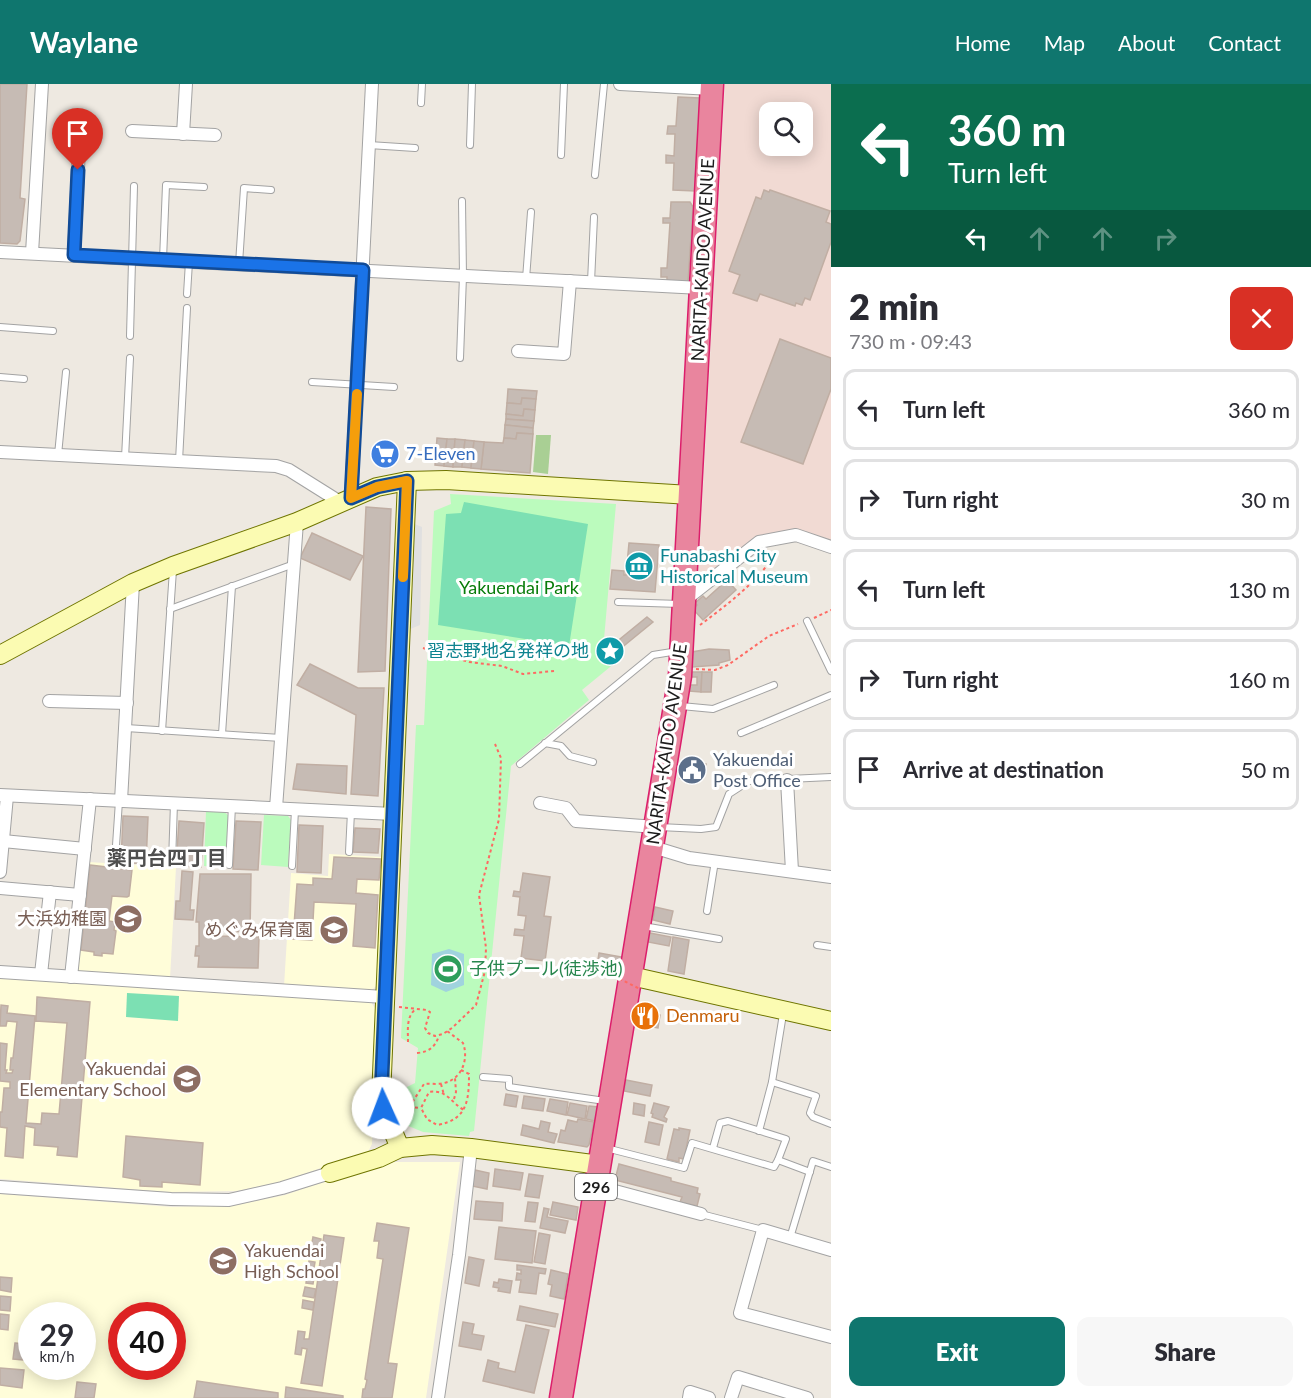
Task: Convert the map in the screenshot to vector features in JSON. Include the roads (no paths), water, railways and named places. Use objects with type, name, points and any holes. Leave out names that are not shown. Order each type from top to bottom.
[{"type":"highway","name":"NARITA-KAIDO AVENUE","points":[[561,1398],[610,1102],[636,982],[640,925],[685,660],[690,495],[712,86]]},
{"type":"street","points":[[32,253],[42,84]]},
{"type":"street","points":[[183,134],[186,84]]},
{"type":"street","points":[[346,500],[357,385],[372,84]]},
{"type":"street","points":[[620,84],[712,86]]},
{"type":"street","points":[[74,255],[80,127]]},
{"type":"street","points":[[132,131],[215,135]]},
{"type":"street","points":[[0,252],[701,288]]},
{"type":"street","points":[[518,351],[564,354],[570,281]]},
{"type":"street","points":[[0,452],[284,468],[346,500]]},
{"type":"street","points":[[0,655],[133,583],[297,522],[377,487],[407,481],[446,480],[690,495]]},
{"type":"street","points":[[400,1148],[381,1098],[390,1002],[393,814],[407,481]]},
{"type":"street","points":[[276,808],[297,522]]},
{"type":"street","points":[[685,602],[759,542],[796,535],[831,548]]},
{"type":"street","points":[[120,801],[133,583]]},
{"type":"street","points":[[49,701],[127,703]]},
{"type":"street","points":[[787,780],[792,871]]},
{"type":"street","points":[[0,872],[4,796],[393,814]]},
{"type":"street","points":[[71,977],[90,799]]},
{"type":"street","points":[[540,803],[566,808],[576,821],[654,837],[689,858],[831,877]]},
{"type":"street","points":[[3,841],[85,849]]},
{"type":"street","points":[[0,888],[80,895]]},
{"type":"street","points":[[40,975],[50,892]]},
{"type":"street","points":[[0,972],[390,1002]]},
{"type":"street","points":[[636,982],[831,1021]]},
{"type":"street","points":[[0,1187],[171,1199],[229,1200],[282,1188],[379,1158],[400,1148],[432,1145],[471,1148],[599,1166],[701,1214]]},
{"type":"street","points":[[438,1398],[459,1255],[471,1148]]},
{"type":"street","points":[[831,1250],[763,1230],[740,1313],[831,1337]]},
{"type":"street","points":[[731,1398],[738,1377],[807,1398]]},
{"type":"street","points":[[689,1398],[690,1392],[709,1398]]},
{"type":"lane","points":[[421,103],[422,84]]},
{"type":"lane","points":[[470,145],[472,84]]},
{"type":"lane","points":[[561,155],[564,84]]},
{"type":"lane","points":[[596,175],[604,84]]},
{"type":"lane","points":[[369,146],[415,148]]},
{"type":"lane","points":[[163,260],[166,185],[204,187]]},
{"type":"lane","points":[[129,336],[134,186]]},
{"type":"lane","points":[[239,264],[244,188],[271,190]]},
{"type":"lane","points":[[460,358],[463,276],[462,201]]},
{"type":"lane","points":[[526,279],[531,212]]},
{"type":"lane","points":[[591,282],[594,217]]},
{"type":"lane","points":[[188,294],[189,261]]},
{"type":"lane","points":[[179,461],[187,308]]},
{"type":"lane","points":[[0,327],[53,331]]},
{"type":"lane","points":[[125,458],[130,358]]},
{"type":"lane","points":[[58,455],[66,372]]},
{"type":"lane","points":[[0,377],[24,379]]},
{"type":"lane","points":[[312,382],[394,387]]},
{"type":"lane","points":[[170,609],[294,564]]},
{"type":"lane","points":[[162,731],[174,566]]},
{"type":"lane","points":[[222,734],[232,586]]},
{"type":"lane","points":[[618,602],[685,602]]},
{"type":"lane","points":[[807,621],[831,671]]},
{"type":"lane","points":[[520,764],[653,655],[685,660]]},
{"type":"lane","points":[[676,705],[713,709],[774,685]]},
{"type":"lane","points":[[741,733],[831,695]]},
{"type":"lane","points":[[126,728],[281,738]]},
{"type":"lane","points":[[545,743],[561,747],[570,756],[593,762]]},
{"type":"lane","points":[[654,837],[716,827],[729,794],[749,781],[831,777]]},
{"type":"lane","points":[[115,860],[120,801]]},
{"type":"lane","points":[[172,862],[174,803]]},
{"type":"lane","points":[[229,865],[232,806]]},
{"type":"lane","points":[[292,866],[295,809]]},
{"type":"lane","points":[[349,852],[351,812]]},
{"type":"lane","points":[[707,911],[715,861]]},
{"type":"lane","points":[[640,925],[719,939]]},
{"type":"lane","points":[[817,945],[831,947]]},
{"type":"lane","points":[[759,1131],[772,1082],[784,1011]]},
{"type":"lane","points":[[483,1077],[509,1079],[509,1087],[610,1102]]},
{"type":"lane","points":[[772,1082],[816,1096],[810,1113],[813,1117],[831,1124]]},
{"type":"lane","points":[[599,1166],[684,1168],[692,1143],[774,1167],[786,1139],[728,1121],[720,1124],[713,1148]]},
{"type":"lane","points":[[778,1160],[810,1172]]},
{"type":"lane","points":[[790,1238],[813,1161],[831,1167]]},
{"type":"lane","points":[[701,1214],[763,1230]]},
{"type":"water","name":"子供プール(徒渉池)","points":[[449,949],[464,954],[464,985],[446,992],[431,985],[432,954]]},
{"type":"place","name":"7-Eleven","points":[[385,454]]},
{"type":"place","name":"Funabashi City Historical Museum","points":[[639,566]]},
{"type":"place","name":"習志野地名発祥の地","points":[[610,651]]},
{"type":"place","name":"Yakuendai Post Office","points":[[692,770]]},
{"type":"place","name":"大浜幼稚園","points":[[128,919]]},
{"type":"place","name":"めぐみ保育園","points":[[334,930]]},
{"type":"place","name":"子供プール(徒渉池)","points":[[448,969]]},
{"type":"place","name":"Denmaru","points":[[645,1016]]},
{"type":"place","name":"Yakuendai Elementary School","points":[[187,1079]]},
{"type":"place","name":"Yakuendai High School","points":[[223,1261]]},
{"type":"district","name":"薬円台四丁目","points":[[167,858]]},
{"type":"park label","name":"Yakuendai Park","points":[[519,588]]}]
